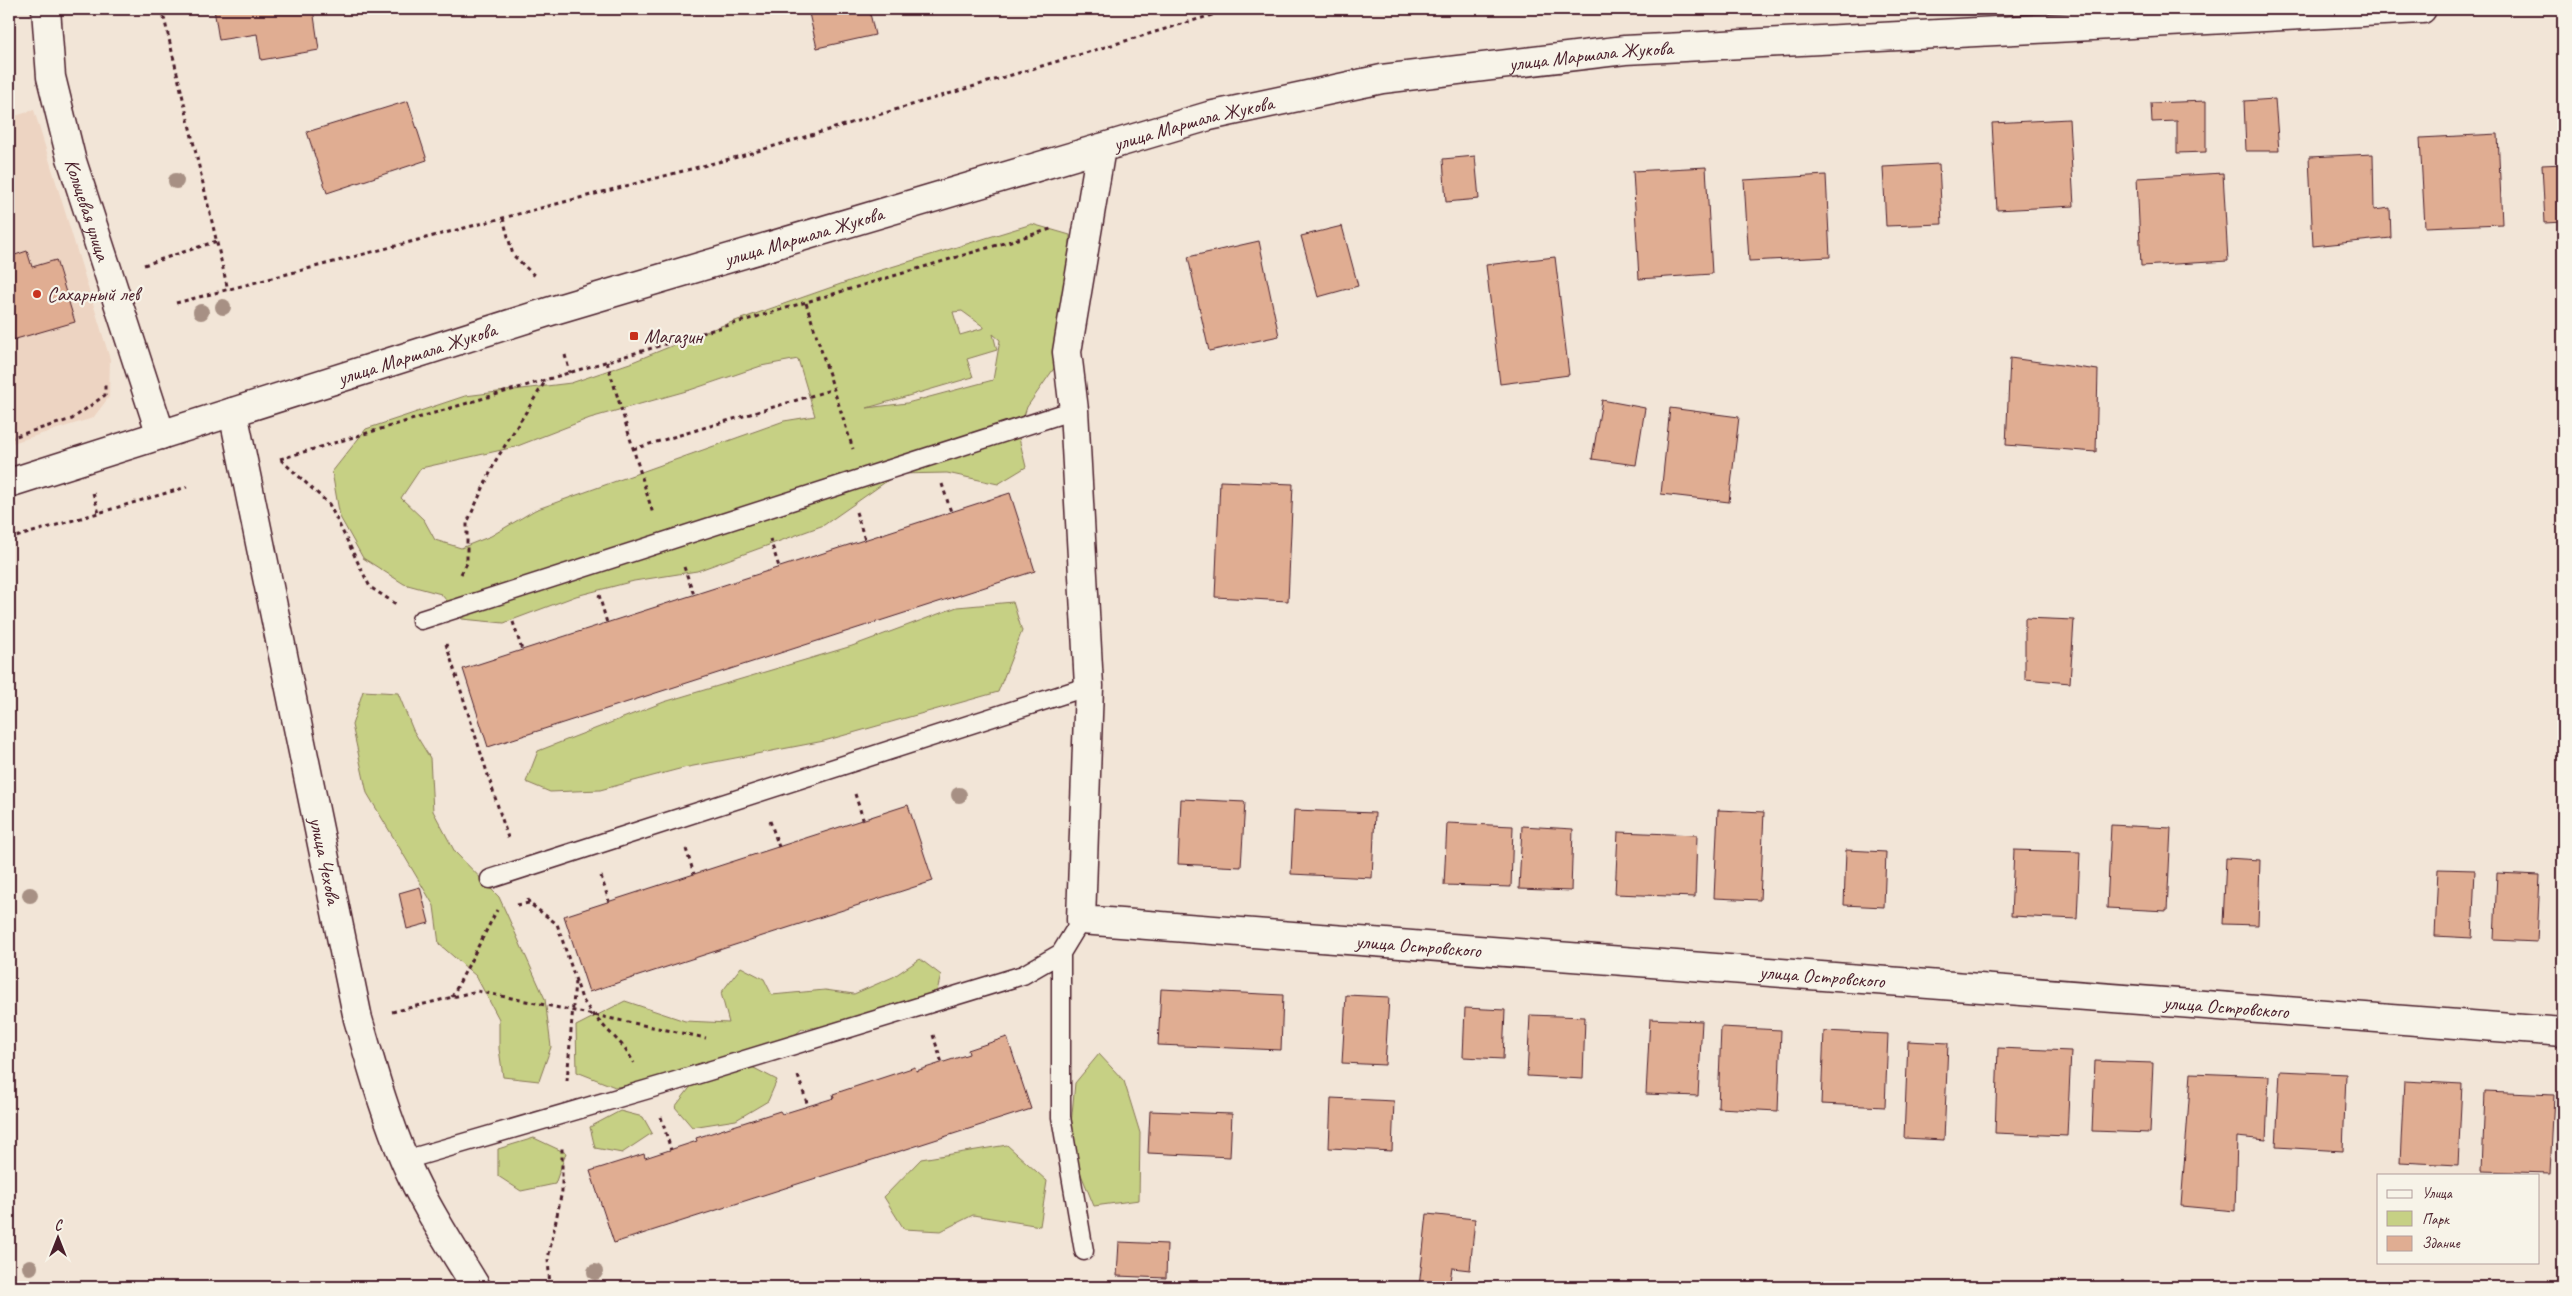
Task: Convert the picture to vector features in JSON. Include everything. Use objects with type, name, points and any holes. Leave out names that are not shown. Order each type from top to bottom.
[{"type":"street","name":"Кольцевая улица","points":[[46,9],[51,77],[71,158],[161,435]]},
{"type":"street","name":"улица Маршала Жукова","points":[[9,483],[551,311],[1209,116],[1382,78],[1625,50],[2422,9]]},
{"type":"street","points":[[1081,920],[1089,686],[1074,410],[1067,352],[1101,148]]},
{"type":"street","name":"улица Чехова","points":[[233,412],[358,1019],[380,1096],[405,1160],[422,1197],[476,1287]]},
{"type":"street","name":"улица Островского","points":[[1081,920],[2563,1032]]},
{"type":"lane","points":[[428,618],[1074,410]]},
{"type":"lane","points":[[490,878],[1089,686]]},
{"type":"lane","points":[[405,1160],[1015,978],[1061,953],[1081,920]]},
{"type":"lane","points":[[1061,953],[1061,1117],[1084,1251]]},
{"type":"path","points":[[162,9],[228,290]]},
{"type":"path","points":[[176,303],[741,156],[1232,9]]},
{"type":"path","points":[[546,380],[496,460],[467,522],[467,563],[428,618],[370,587],[329,504],[280,459],[1090,217]]},
{"type":"path","points":[[503,218],[513,255],[542,283]]},
{"type":"path","points":[[143,266],[217,241]]},
{"type":"path","points":[[806,303],[842,416]]},
{"type":"path","points":[[565,355],[570,373]]},
{"type":"path","points":[[607,362],[662,543]]},
{"type":"path","points":[[9,438],[72,419],[105,395],[105,376]]},
{"type":"path","points":[[633,449],[834,389]]},
{"type":"path","points":[[9,540],[187,488]]},
{"type":"path","points":[[92,490],[99,513]]},
{"type":"path","points":[[512,906],[529,903]]},
{"type":"path","points":[[452,997],[495,910],[504,908]]},
{"type":"path","points":[[550,1287],[548,1259],[562,1190],[562,1114],[570,1059],[575,978]]},
{"type":"path","points":[[358,1019],[477,991],[716,1040]]},
{"type":"shaded area","points":[[34,110],[110,359],[109,397],[93,418],[9,444],[9,118]]},
{"type":"green space","points":[[1032,224],[1070,235],[1070,296],[1055,367],[1027,407],[1018,434],[1026,467],[998,484],[947,473],[897,474],[824,525],[697,571],[634,581],[576,596],[504,623],[462,619],[441,594],[404,584],[363,558],[340,517],[332,472],[366,429],[465,396],[571,383],[630,363],[718,327],[875,272]],"holes":[[[962,311],[984,327],[984,328],[960,335],[953,312]],[[993,334],[1000,340],[993,380],[907,403],[867,408],[973,377],[967,359],[997,350]],[[798,359],[815,416],[784,421],[535,510],[491,536],[461,548],[435,540],[424,520],[401,498],[421,468],[515,447],[590,418],[690,390],[761,366]]]},
{"type":"green space","points":[[1013,602],[1022,631],[998,692],[824,741],[683,768],[600,790],[550,792],[526,782],[538,751],[664,702],[852,646],[957,607]]},
{"type":"green space","points":[[363,691],[398,693],[413,730],[430,758],[433,811],[455,852],[499,897],[545,999],[551,1047],[539,1081],[503,1077],[499,1049],[499,1019],[476,976],[439,944],[434,906],[367,793],[352,725]]},
{"type":"green space","points":[[920,959],[941,975],[936,995],[876,1020],[802,1029],[776,1050],[641,1085],[615,1087],[577,1072],[576,1026],[625,1001],[685,1021],[729,1023],[721,993],[741,967],[764,979],[772,995],[825,990],[854,994],[893,977]]},
{"type":"green space","points":[[1099,1054],[1124,1081],[1140,1133],[1139,1200],[1094,1206],[1069,1145],[1075,1083]]},
{"type":"green space","points":[[750,1066],[777,1080],[768,1101],[736,1120],[692,1127],[675,1107],[692,1085]]},
{"type":"green space","points":[[620,1111],[643,1117],[652,1133],[622,1153],[595,1148],[590,1127]]},
{"type":"green space","points":[[534,1138],[566,1153],[555,1184],[521,1191],[498,1176],[498,1149]]},
{"type":"green space","points":[[1007,1145],[1047,1181],[1040,1226],[973,1215],[941,1231],[904,1229],[884,1197],[921,1159]]},
{"type":"building","points":[[214,9],[313,9],[319,50],[261,60],[257,34],[219,40]]},
{"type":"building","points":[[808,9],[869,9],[875,35],[817,48]]},
{"type":"building","points":[[2275,99],[2279,151],[2246,151],[2244,101]]},
{"type":"building","points":[[408,101],[427,160],[327,193],[307,132]]},
{"type":"building","points":[[2206,101],[2206,152],[2177,153],[2177,121],[2152,122],[2151,103]]},
{"type":"building","points":[[2069,119],[2074,206],[1997,210],[1992,123]]},
{"type":"building","points":[[2498,134],[2502,224],[2425,227],[2420,138]]},
{"type":"building","points":[[2373,154],[2374,210],[2390,208],[2391,238],[2313,246],[2309,157]]},
{"type":"building","points":[[1475,156],[1479,199],[1446,202],[1443,159]]},
{"type":"building","points":[[1939,164],[1942,224],[1886,226],[1883,167]]},
{"type":"building","points":[[2563,164],[2563,222],[2545,223],[2542,165]]},
{"type":"building","points":[[1706,167],[1712,274],[1639,279],[1633,171]]},
{"type":"building","points":[[2223,173],[2228,261],[2141,266],[2137,178]]},
{"type":"building","points":[[1826,175],[1830,257],[1749,261],[1744,180]]},
{"type":"building","points":[[1342,226],[1358,286],[1318,297],[1301,236]]},
{"type":"building","points":[[1259,241],[1279,336],[1209,351],[1188,257]]},
{"type":"building","name":"Сахарный лев","points":[[27,251],[32,267],[56,260],[75,322],[9,341],[9,257]]},
{"type":"building","points":[[1555,257],[1569,375],[1500,384],[1486,265]]},
{"type":"building","points":[[2010,358],[2098,370],[2096,452],[2006,445]]},
{"type":"building","points":[[1602,400],[1645,408],[1636,465],[1592,459]]},
{"type":"building","points":[[1670,408],[1739,417],[1729,502],[1661,494]]},
{"type":"building","points":[[1220,481],[1293,484],[1288,601],[1215,597]]},
{"type":"building","points":[[1010,493],[1035,571],[488,747],[463,669]]},
{"type":"building","points":[[2025,618],[2074,620],[2070,683],[2025,679]]},
{"type":"building","points":[[1181,799],[1245,802],[1241,867],[1178,864]]},
{"type":"building","points":[[908,805],[933,881],[589,992],[564,916]]},
{"type":"building","points":[[1294,810],[1375,813],[1372,878],[1291,874]]},
{"type":"building","points":[[1718,810],[1764,812],[1760,900],[1714,898]]},
{"type":"building","points":[[1447,823],[1513,826],[1511,887],[1444,885]]},
{"type":"building","points":[[2111,825],[2171,828],[2167,911],[2107,908]]},
{"type":"building","points":[[1522,826],[1573,829],[1571,891],[1519,889]]},
{"type":"building","points":[[1618,832],[1697,835],[1695,897],[1615,894]]},
{"type":"building","points":[[1846,850],[1886,852],[1884,907],[1844,905]]},
{"type":"building","points":[[2014,850],[2080,852],[2077,919],[2011,916]]},
{"type":"building","points":[[2226,858],[2260,860],[2258,925],[2223,924]]},
{"type":"building","points":[[2438,869],[2475,870],[2472,938],[2435,936]]},
{"type":"building","points":[[2497,873],[2540,875],[2537,942],[2494,940]]},
{"type":"building","points":[[420,887],[429,923],[407,929],[399,893]]},
{"type":"building","points":[[1161,989],[1283,995],[1281,1050],[1158,1045]]},
{"type":"building","points":[[1346,995],[1389,997],[1385,1065],[1342,1063]]},
{"type":"building","points":[[1465,1008],[1505,1010],[1503,1059],[1463,1057]]},
{"type":"building","points":[[1530,1015],[1585,1017],[1583,1079],[1527,1076]]},
{"type":"building","points":[[1650,1019],[1702,1021],[1698,1096],[1646,1094]]},
{"type":"building","points":[[1721,1027],[1781,1030],[1778,1111],[1718,1108]]},
{"type":"building","points":[[1824,1031],[1888,1034],[1885,1107],[1821,1104]]},
{"type":"building","points":[[1007,1037],[1031,1109],[614,1243],[590,1171],[644,1154],[645,1158],[697,1141],[696,1138],[780,1111],[782,1114],[834,1098],[833,1094],[915,1067],[916,1071],[969,1054],[968,1050]]},
{"type":"building","points":[[1908,1041],[1948,1043],[1944,1140],[1904,1138]]},
{"type":"building","points":[[1998,1048],[2071,1051],[2067,1136],[1995,1133]]},
{"type":"building","points":[[2095,1061],[2153,1063],[2150,1133],[2092,1131]]},
{"type":"building","points":[[2280,1071],[2346,1074],[2343,1151],[2276,1147]]},
{"type":"building","points":[[2191,1073],[2269,1076],[2266,1140],[2237,1137],[2235,1211],[2181,1206]]},
{"type":"building","points":[[2404,1081],[2462,1084],[2458,1165],[2400,1162]]},
{"type":"building","points":[[2485,1092],[2554,1095],[2550,1173],[2482,1171]]},
{"type":"building","points":[[1331,1098],[1394,1101],[1392,1151],[1329,1148]]},
{"type":"building","points":[[1150,1111],[1232,1114],[1230,1157],[1148,1153]]},
{"type":"building","points":[[1427,1214],[1475,1219],[1470,1270],[1452,1268],[1449,1287],[1419,1287]]},
{"type":"building","points":[[1119,1242],[1167,1244],[1166,1278],[1117,1276]]},
{"type":"place","name":"Сахарный лев","points":[[37,294]]},
{"type":"place","name":"Магазин","points":[[634,336]]}]
